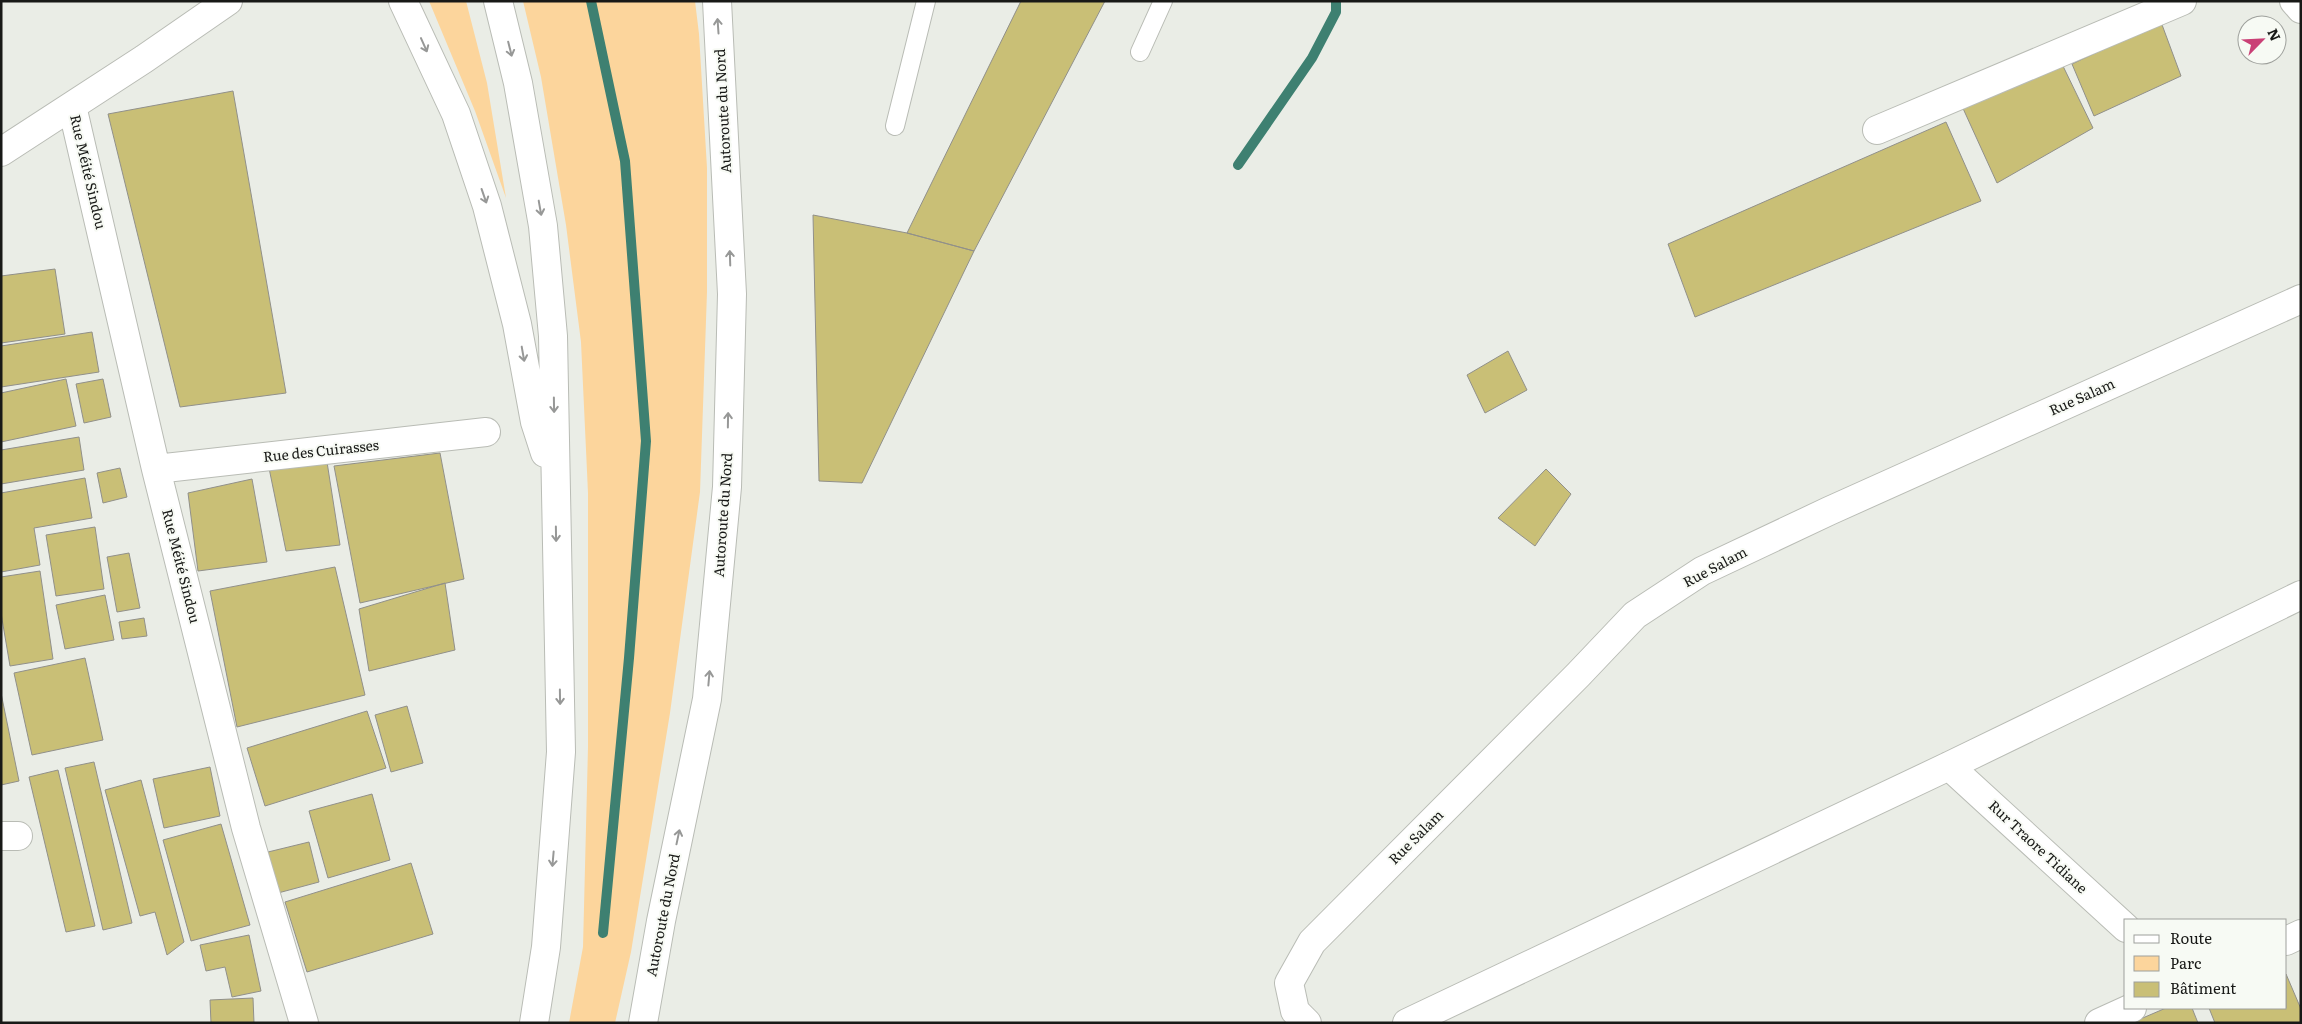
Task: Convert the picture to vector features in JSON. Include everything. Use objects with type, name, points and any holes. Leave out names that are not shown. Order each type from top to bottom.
[{"type":"main road","points":[[1,152],[228,1]]},
{"type":"main road","points":[[403,1],[456,114],[487,206],[517,324],[535,422],[555,485]]},
{"type":"main road","points":[[498,1],[518,83],[543,226],[553,336],[561,752],[546,947],[534,1023]]},
{"type":"main road","name":"Autoroute du Nord","points":[[643,1023],[661,921],[706,699],[727,487],[732,294],[717,1]]},
{"type":"main road","points":[[1878,130],[2182,1]]},
{"type":"main road","name":"Rue Méité Sindou","points":[[72,106],[156,470],[246,828],[304,1023]]},
{"type":"main road","name":"Rue Salam","points":[[1307,1023],[1295,1011],[1289,983],[1312,942],[1578,675],[1635,615],[1702,571],[2301,299]]},
{"type":"main road","name":"Rue des Cuirasses","points":[[156,470],[486,432]]},
{"type":"main road","points":[[1407,1023],[1949,766],[2301,595]]},
{"type":"main road","name":"Rur Traore Tidiane","points":[[1949,766],[2124,926]]},
{"type":"main road","points":[[2287,941],[2301,934]]},
{"type":"main road","points":[[2099,1023],[2130,1009]]},
{"type":"lane","points":[[895,126],[926,1]]},
{"type":"lane","points":[[1140,52],[1163,1]]},
{"type":"green space","points":[[429,1],[466,1],[487,83],[506,198],[475,111]]},
{"type":"green space","points":[[523,1],[695,1],[699,34],[707,168],[707,292],[700,492],[670,713],[631,952],[615,1023],[569,1023],[583,947],[588,747],[588,493],[581,342],[566,225],[541,77]]},
{"type":"building","points":[[1021,1],[1105,1],[974,251],[907,233]]},
{"type":"building","points":[[2161,22],[2181,76],[2094,116],[2072,64]]},
{"type":"building","points":[[2062,64],[2093,128],[1997,183],[1961,104]]},
{"type":"building","points":[[233,91],[286,393],[180,407],[108,114]]},
{"type":"building","points":[[1946,122],[1981,201],[1695,317],[1668,244]]},
{"type":"building","points":[[813,215],[907,233],[974,251],[862,483],[819,481]]},
{"type":"building","points":[[55,269],[65,334],[1,343],[1,276]]},
{"type":"building","points":[[92,332],[99,372],[1,387],[1,346]]},
{"type":"building","points":[[1508,351],[1527,390],[1485,413],[1467,375]]},
{"type":"building","points":[[66,379],[76,426],[1,442],[1,393]]},
{"type":"building","points":[[103,379],[111,417],[84,423],[76,384]]},
{"type":"building","points":[[79,437],[84,470],[1,484],[1,450]]},
{"type":"building","points":[[440,453],[464,579],[360,603],[334,466]]},
{"type":"building","points":[[327,462],[340,545],[286,551],[269,468]]},
{"type":"building","points":[[120,468],[127,497],[103,503],[97,473]]},
{"type":"building","points":[[1546,469],[1571,494],[1535,546],[1498,518]]},
{"type":"building","points":[[85,478],[92,518],[34,528],[40,565],[1,572],[1,493]]},
{"type":"building","points":[[252,479],[267,562],[198,571],[188,493]]},
{"type":"building","points":[[95,527],[104,589],[56,596],[46,535]]},
{"type":"building","points":[[129,553],[140,608],[117,612],[107,557]]},
{"type":"building","points":[[335,567],[365,695],[237,727],[210,591]]},
{"type":"building","points":[[40,571],[53,659],[10,666],[1,613],[1,577]]},
{"type":"building","points":[[445,583],[455,650],[369,671],[359,609]]},
{"type":"building","points":[[105,595],[114,640],[65,649],[56,605]]},
{"type":"building","points":[[144,618],[147,636],[122,639],[119,622]]},
{"type":"building","points":[[85,658],[103,740],[32,755],[14,673]]},
{"type":"building","points":[[1,693],[19,781],[1,785]]},
{"type":"building","points":[[407,706],[423,763],[391,772],[375,715]]},
{"type":"building","points":[[367,711],[386,768],[265,806],[247,748]]},
{"type":"building","points":[[94,762],[132,923],[103,930],[65,768]]},
{"type":"building","points":[[210,767],[220,816],[164,828],[153,779]]},
{"type":"building","points":[[58,770],[95,926],[66,932],[29,777]]},
{"type":"building","points":[[141,780],[184,942],[167,955],[155,912],[140,916],[105,790]]},
{"type":"building","points":[[372,794],[390,860],[328,878],[309,811]]},
{"type":"building","points":[[221,824],[250,925],[191,941],[163,840]]},
{"type":"building","points":[[309,842],[319,882],[278,893],[268,852]]},
{"type":"building","points":[[411,863],[433,934],[307,972],[285,902]]},
{"type":"building","points":[[249,935],[261,991],[232,997],[225,967],[206,971],[200,945]]},
{"type":"building","points":[[2287,976],[2301,1009],[2301,1023],[2215,1023],[2209,1009],[2287,1009]]},
{"type":"building","points":[[253,998],[254,1023],[211,1023],[210,1000]]},
{"type":"building","points":[[2164,1009],[2192,1009],[2198,1023],[2131,1023]]},
{"type":"waterway","points":[[591,1],[625,161],[646,441],[629,658],[603,933]]},
{"type":"waterway","points":[[1238,165],[1312,58],[1336,12],[1336,1]]}]
